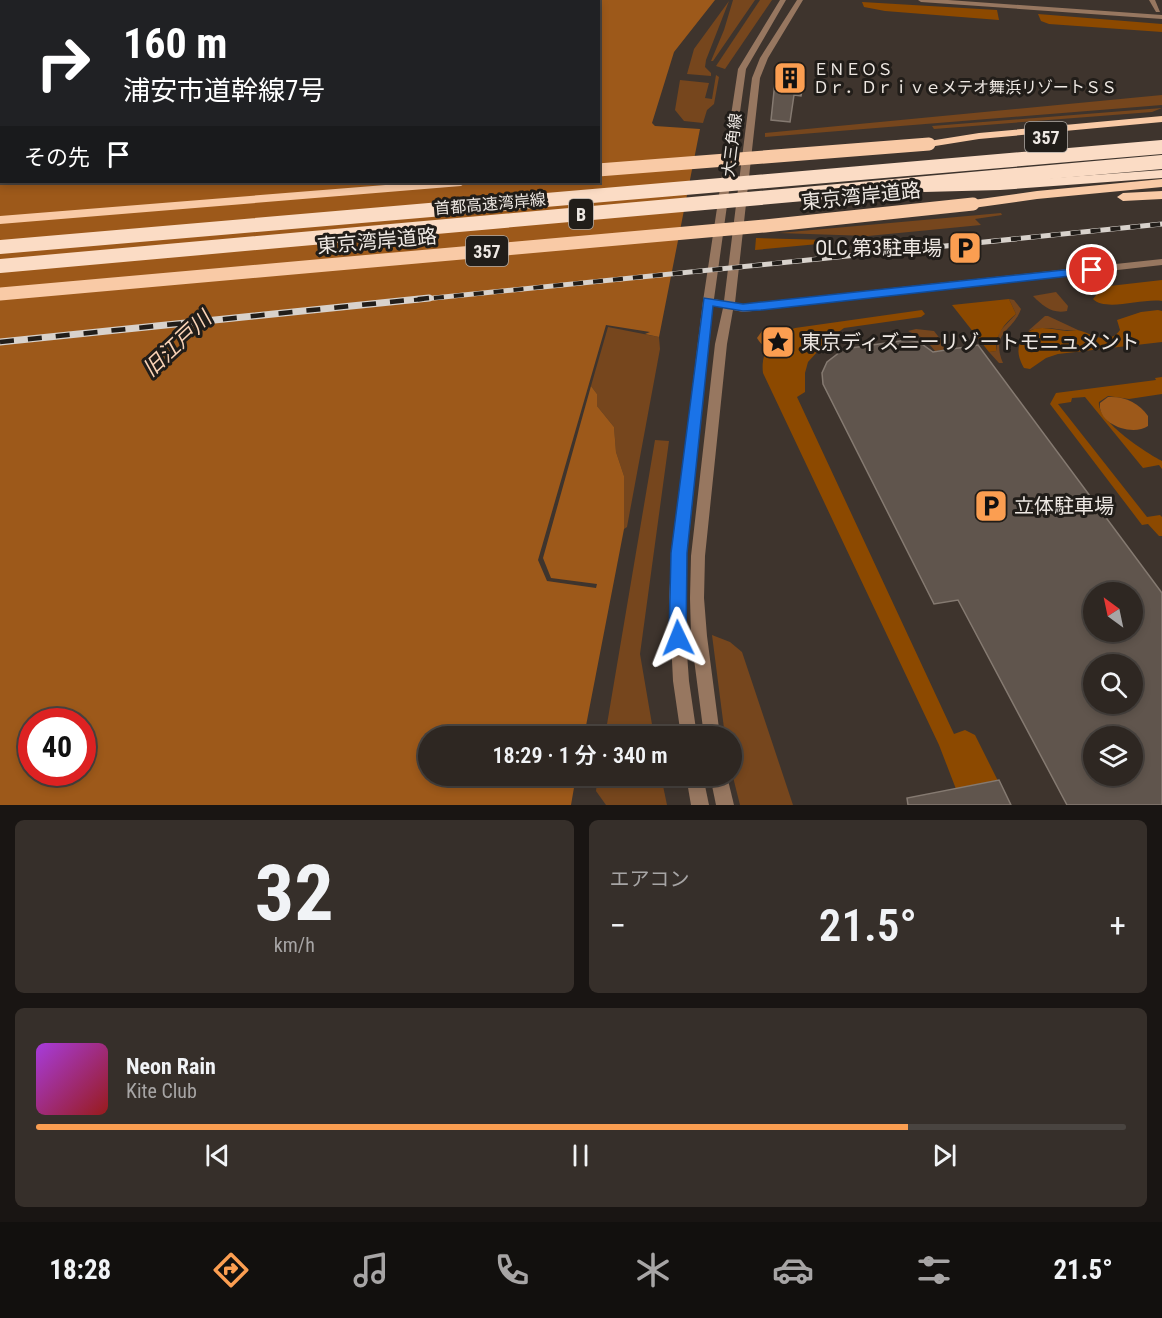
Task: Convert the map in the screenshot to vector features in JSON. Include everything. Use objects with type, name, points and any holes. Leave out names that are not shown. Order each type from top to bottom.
[{"type":"highway","name":"357","points":[[600,170],[929,144],[979,136],[1159,122]]},
{"type":"highway","name":"首都高速湾岸線","points":[[0,248],[1162,147]]},
{"type":"highway","name":"首都高速湾岸線","points":[[0,266],[1162,162]]},
{"type":"highway","points":[[885,187],[1000,186],[1162,174]]},
{"type":"highway","points":[[0,220],[449,183]]},
{"type":"highway","name":"東京湾岸道路","points":[[0,294],[765,226],[1162,183]]},
{"type":"highway","name":"東京湾岸道路","points":[[973,204],[1162,195]]},
{"type":"street","name":"大三角線","points":[[687,726],[681,681],[676,598],[679,553],[708,301],[742,69],[783,0]]},
{"type":"street","name":"大三角線","points":[[711,726],[699,636],[698,556],[721,344],[729,305],[756,78],[764,58],[800,0]]},
{"type":"street","points":[[921,0],[1161,13]]},
{"type":"street","points":[[1003,0],[1161,13]]},
{"type":"street","points":[[1152,0],[1161,13]]},
{"type":"street","points":[[708,301],[743,308],[1162,262]]},
{"type":"street","points":[[696,786],[700,805]]},
{"type":"street","points":[[721,786],[725,805]]},
{"type":"shaded area","points":[[733,0],[755,0],[711,61],[724,30]]},
{"type":"shaded area","points":[[760,0],[772,0],[725,69],[716,66]]},
{"type":"shaded area","points":[[729,1],[706,60],[705,67],[711,76],[687,74],[694,49]]},
{"type":"shaded area","points":[[862,2],[997,10],[999,20],[885,11],[864,7]]},
{"type":"shaded area","points":[[1038,14],[1162,24],[1162,32],[1049,24],[1041,21]]},
{"type":"shaded area","points":[[716,75],[719,77],[714,104],[707,110],[703,123],[684,121],[675,110],[680,80],[709,83],[705,98],[712,99]]},
{"type":"shaded area","points":[[1162,95],[1162,105],[765,137],[765,133]]},
{"type":"shaded area","points":[[1162,108],[1152,112],[934,129],[932,126]]},
{"type":"shaded area","points":[[1001,213],[1002,215],[975,219],[981,225],[868,236],[779,233]]},
{"type":"shaded area","points":[[756,238],[827,240],[829,243],[755,250]]},
{"type":"shaded area","points":[[1162,280],[1162,301],[1115,305],[1099,303],[1093,299],[1097,294],[1092,288]]},
{"type":"shaded area","points":[[1056,292],[1068,306],[1067,311],[1048,308],[1033,296]]},
{"type":"shaded area","points":[[1009,299],[1014,300],[1021,309],[1001,338],[999,345],[1003,363],[999,363],[989,352],[996,351],[999,332],[1016,314]]},
{"type":"shaded area","points":[[1009,299],[1016,314],[1001,330],[996,351],[989,352],[952,305]]},
{"type":"shaded area","points":[[922,310],[925,314],[921,317],[844,328],[829,339],[808,362],[805,373],[805,392],[797,397],[954,734],[965,730],[975,735],[998,781],[956,789],[939,745],[763,373],[764,358],[770,345],[795,328]]},
{"type":"shaded area","points":[[1162,311],[1162,342],[1058,354],[1046,358],[1030,369],[1024,368],[1021,361],[1018,351],[1019,344],[1030,331],[1042,328],[1077,330],[1097,337],[1109,338],[1120,330],[1117,320],[1141,312]]},
{"type":"shaded area","points":[[1045,316],[1078,330],[1042,328],[1028,331]]},
{"type":"shaded area","points":[[608,327],[659,337],[660,349],[627,527],[624,529],[624,476],[616,452],[614,427],[597,406],[597,394],[591,386]]},
{"type":"shaded area","points":[[916,329],[934,331],[948,349],[935,351],[925,339],[908,331]]},
{"type":"shaded area","points":[[1162,377],[1162,394],[1129,399],[1108,396],[1099,402],[1105,418],[1134,444],[1162,461],[1162,469],[1159,465],[1143,468],[1085,397],[1072,398],[1071,402],[1058,404],[1147,517],[1160,515],[1162,517],[1162,536],[1159,536],[1148,524],[1142,525],[1050,404],[1056,393],[1156,380],[1155,378]]},
{"type":"shaded area","points":[[655,440],[669,441],[640,654],[652,726],[607,726]]},
{"type":"shaded area","points":[[712,635],[730,642],[742,652],[793,805],[740,805],[735,786],[742,786],[742,726],[724,726]]},
{"type":"shaded area","points":[[597,786],[663,786],[667,805],[606,805],[596,791]]},
{"type":"water","name":"旧江戸川","points":[[600,0],[715,0],[674,52],[652,123],[655,126],[700,129],[659,337],[645,334],[650,332],[606,325],[538,560],[547,581],[596,588],[597,584],[551,578],[543,558],[591,386],[597,394],[597,406],[614,427],[616,452],[624,476],[624,529],[586,726],[418,726],[418,786],[574,786],[571,805],[0,805],[0,183],[600,183]]},
{"type":"water","points":[[1108,397],[1126,399],[1136,404],[1148,416],[1148,426],[1133,430],[1110,422],[1104,417],[1100,403]]},
{"type":"building","points":[[776,72],[805,72],[801,96],[794,95],[790,122],[771,120]]},
{"type":"building","name":"立体駐車場","points":[[907,340],[919,342],[933,352],[978,345],[1162,593],[1162,805],[1067,805],[958,600],[934,604],[823,384],[822,373],[827,362],[844,349]]},
{"type":"building","points":[[999,780],[1011,805],[908,805],[907,798]]},
{"type":"railway","points":[[414,300],[1162,224]]},
{"type":"railway","points":[[0,342],[429,298]]},
{"type":"place","name":"ＥＮＥＯＳ Ｄｒ．Ｄｒｉｖｅメテオ舞浜リゾートＳＳ","points":[[790,78]]},
{"type":"place","name":"OLC 第3駐車場","points":[[965,248]]},
{"type":"place","name":"東京ディズニーリゾートモニュメント","points":[[778,342]]},
{"type":"place","name":"立体駐車場","points":[[991,506]]},
{"type":"route","points":[[678,638],[676,598],[679,553],[708,301],[743,308],[1009,281],[1092,270]]}]
